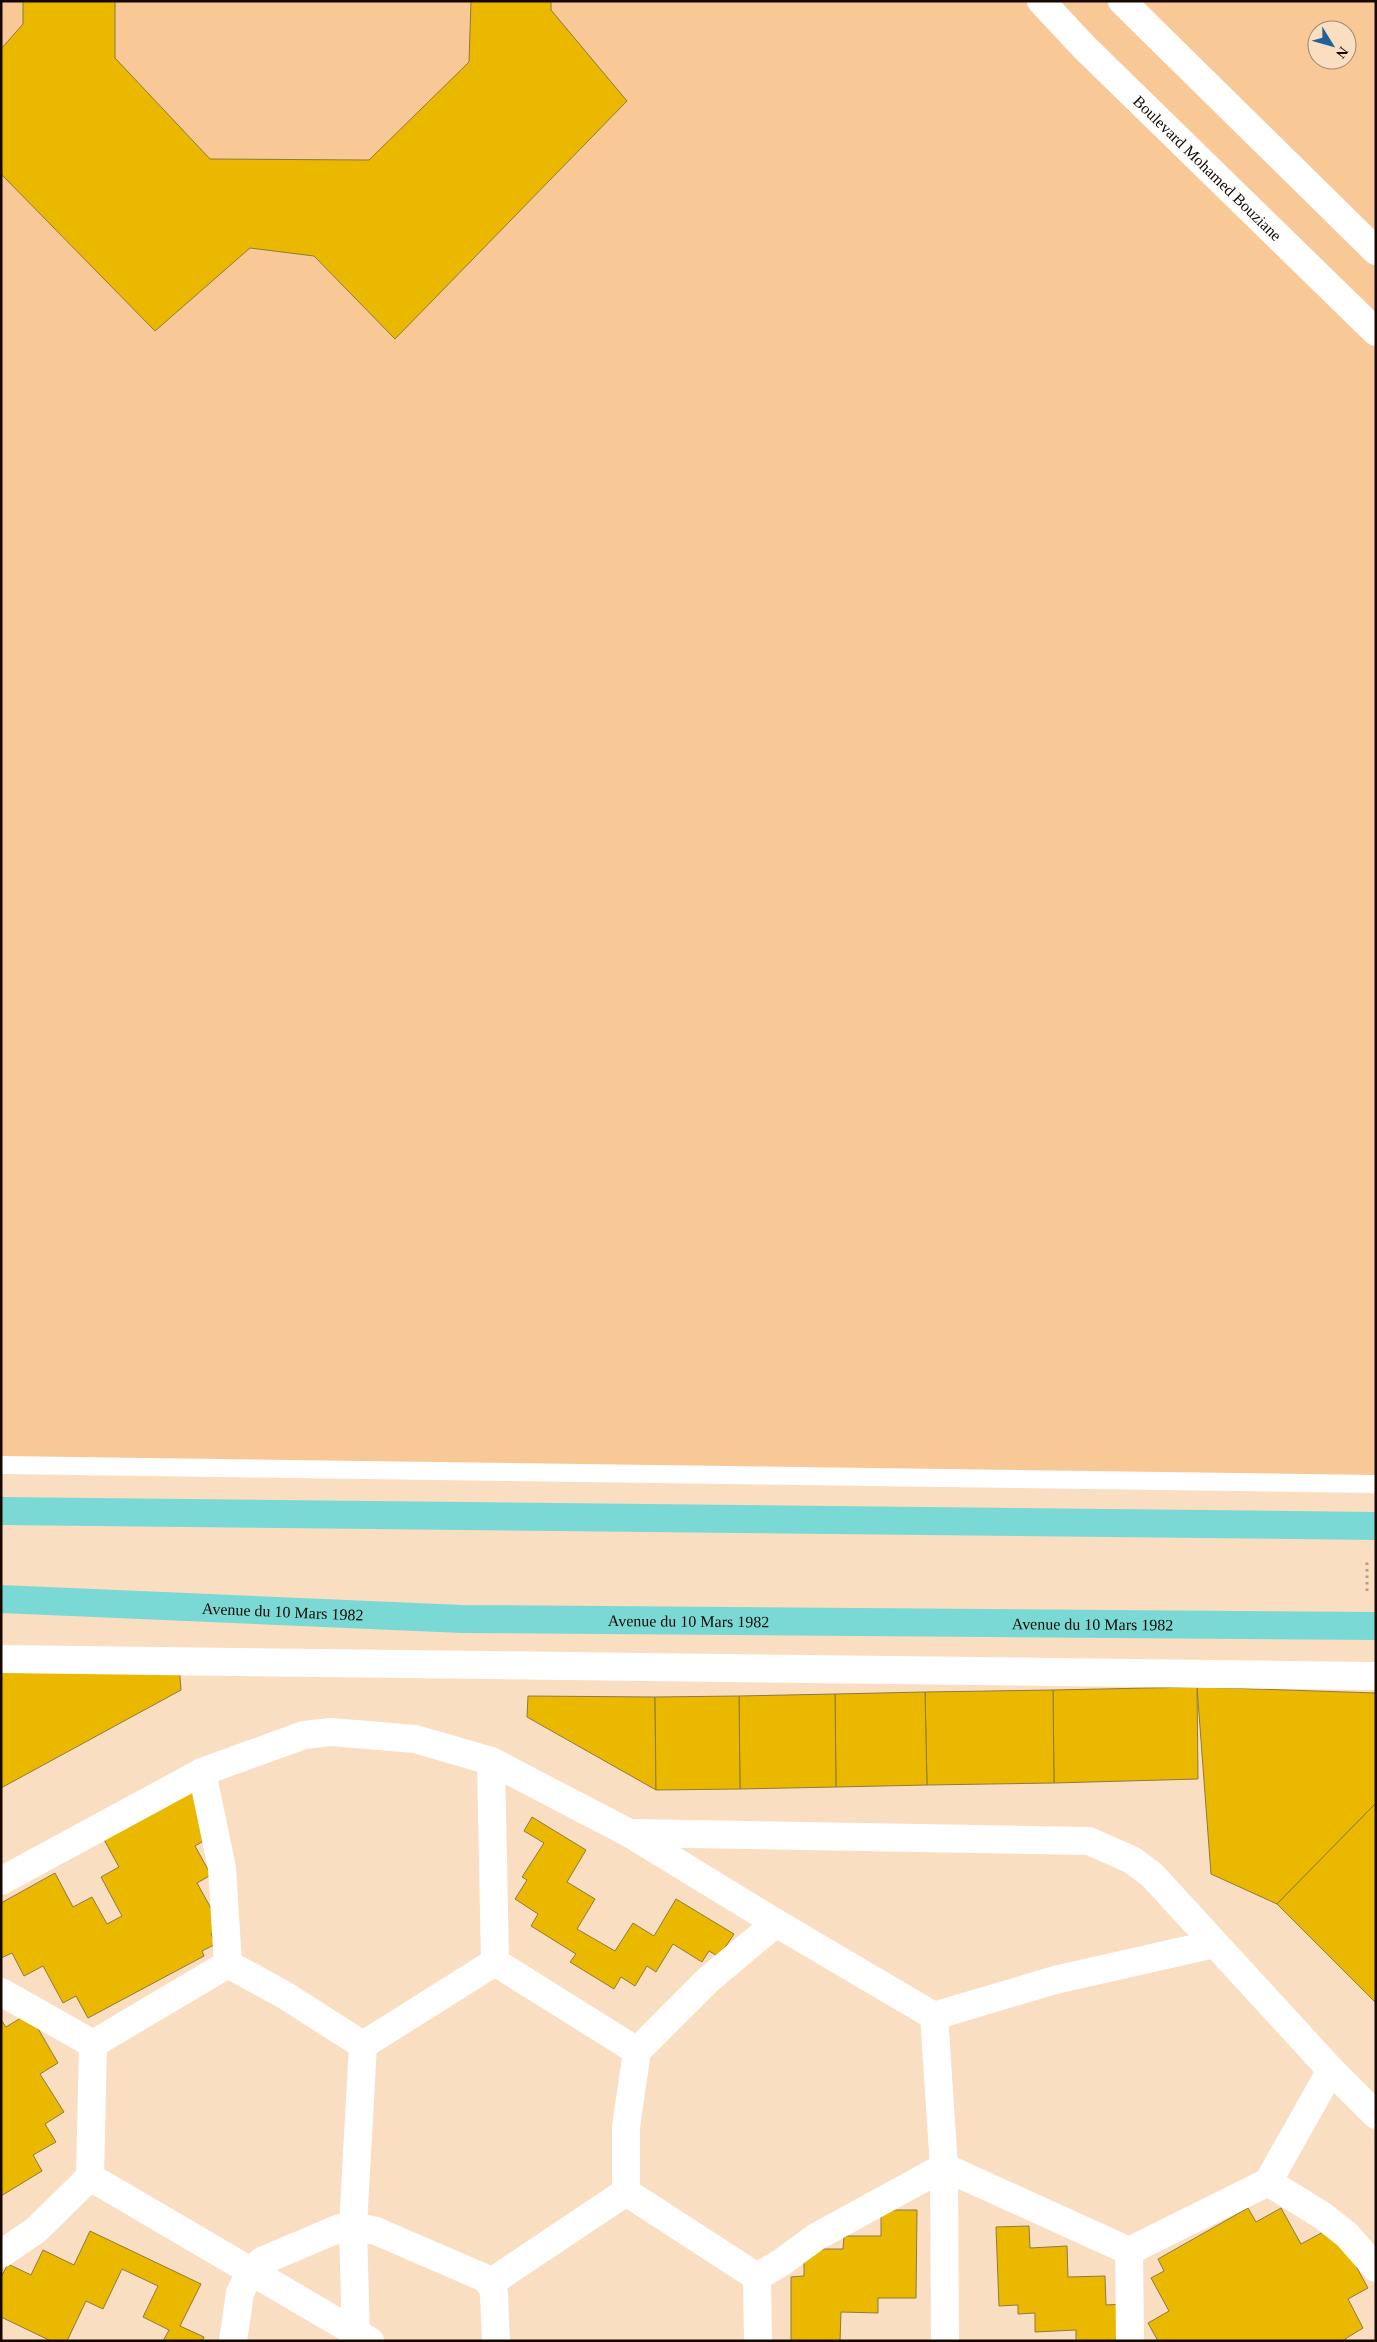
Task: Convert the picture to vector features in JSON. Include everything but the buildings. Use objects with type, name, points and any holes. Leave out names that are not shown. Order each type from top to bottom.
[{"type":"main road","points":[[1,1511],[1376,1526]]},
{"type":"main road","name":"Avenue du 10 Mars 1982","points":[[1,1599],[462,1618],[1376,1626]]},
{"type":"street","name":"Boulevard Mohamed Bouziane","points":[[1041,1],[1084,47],[1376,332]]},
{"type":"street","points":[[1122,1],[1376,251]]},
{"type":"street","points":[[1,1659],[1376,1676]]},
{"type":"street","points":[[1,1881],[202,1772],[304,1735],[331,1732],[415,1739],[492,1761],[629,1833],[776,1923],[934,2016],[1055,1980],[1214,1944]]},
{"type":"street","points":[[492,1761],[495,1962]]},
{"type":"street","points":[[202,1772],[222,1868],[228,1964]]},
{"type":"street","points":[[629,1833],[1089,1841],[1132,1860],[1152,1875],[1331,2070],[1376,2115]]},
{"type":"street","points":[[626,2192],[626,2127],[637,2051],[708,1980],[776,1923]]},
{"type":"street","points":[[363,2044],[495,1962]]},
{"type":"street","points":[[495,1962],[637,2051]]},
{"type":"street","points":[[93,2044],[228,1964]]},
{"type":"street","points":[[228,1964],[286,1996],[363,2044]]},
{"type":"street","points":[[1,1992],[93,2044]]},
{"type":"street","points":[[934,2016],[944,2167],[946,2341]]},
{"type":"street","points":[[1,2254],[36,2230],[90,2177],[93,2044]]},
{"type":"street","points":[[360,2338],[353,2226],[363,2044]]},
{"type":"street","points":[[1129,2251],[1268,2182],[1331,2070]]},
{"type":"street","points":[[944,2167],[1129,2251]]},
{"type":"street","points":[[757,2277],[782,2262],[816,2236],[944,2167]]},
{"type":"street","points":[[90,2177],[360,2338]]},
{"type":"street","points":[[1268,2182],[1348,2235],[1376,2268]]},
{"type":"street","points":[[626,2192],[757,2277]]},
{"type":"street","points":[[490,2283],[626,2192]]},
{"type":"street","points":[[233,2341],[240,2293],[250,2272],[262,2261],[327,2232],[353,2226],[376,2231],[477,2274],[490,2283],[494,2295],[496,2341]]},
{"type":"street","points":[[1129,2251],[1130,2341]]},
{"type":"street","points":[[757,2277],[758,2341]]},
{"type":"lane","points":[[1,1465],[1376,1484]]},
{"type":"shaded area","points":[[1,1],[1376,1],[1376,1483],[1,1464]]}]
